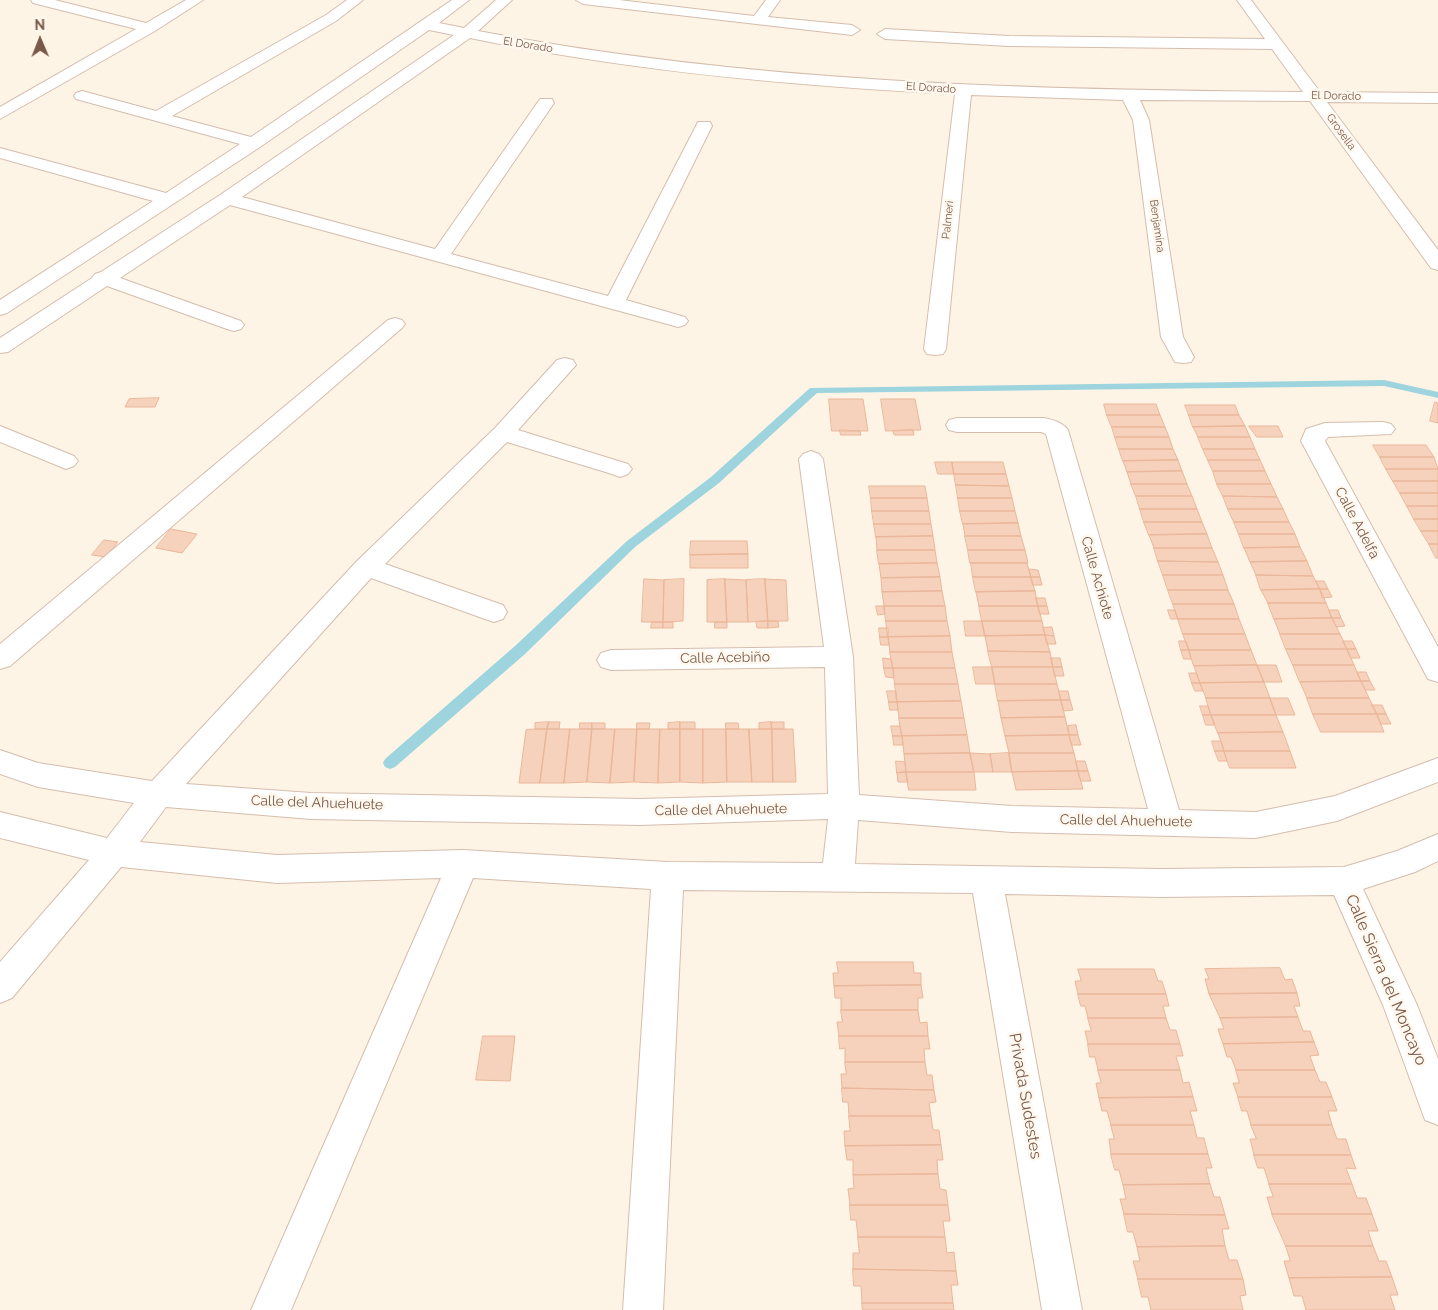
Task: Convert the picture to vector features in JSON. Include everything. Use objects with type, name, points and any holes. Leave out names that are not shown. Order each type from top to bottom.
[{"type":"street","points":[[38,0],[150,28]]},
{"type":"street","points":[[0,114],[196,0]]},
{"type":"street","points":[[156,118],[330,18],[356,0]]},
{"type":"street","points":[[3,307],[254,143],[462,0]]},
{"type":"street","points":[[0,347],[102,278],[226,200],[466,34],[505,0]]},
{"type":"street","points":[[583,0],[852,30]]},
{"type":"street","points":[[758,21],[773,0]]},
{"type":"street","name":"Grosella","points":[[1244,0],[1438,264]]},
{"type":"street","name":"El Dorado","points":[[428,25],[466,34],[536,46],[742,74],[964,90],[1129,95],[1313,95],[1438,98]]},
{"type":"street","points":[[885,34],[1009,41],[1278,44]]},
{"type":"street","name":"Palmeri","points":[[934,350],[959,118],[964,90]]},
{"type":"street","name":"Benjamina","points":[[1129,95],[1141,120],[1172,337],[1183,357]]},
{"type":"street","points":[[82,96],[156,118],[254,143]]},
{"type":"street","points":[[439,256],[546,103]]},
{"type":"street","points":[[614,303],[704,126]]},
{"type":"street","points":[[0,153],[168,199]]},
{"type":"street","points":[[226,200],[678,321]]},
{"type":"street","points":[[102,278],[234,324]]},
{"type":"street","points":[[3,307],[40,319]]},
{"type":"street","points":[[0,659],[395,324]]},
{"type":"street","points":[[0,987],[114,853],[158,794],[366,567],[503,433],[565,365]]},
{"type":"street","name":"Calle Achiote","points":[[957,425],[1044,425],[1056,430],[1158,794],[1168,822]]},
{"type":"street","name":"Calle Adelfa","points":[[1383,429],[1325,430],[1314,434],[1312,441],[1438,672]]},
{"type":"street","points":[[0,433],[66,461]]},
{"type":"street","points":[[503,433],[620,469]]},
{"type":"street","points":[[811,459],[839,657],[844,806],[838,877]]},
{"type":"street","points":[[366,567],[494,612]]},
{"type":"street","name":"Calle Acebiño","points":[[611,660],[839,657]]},
{"type":"street","name":"Calle del Ahuehuete","points":[[0,762],[38,775],[158,794],[311,806],[640,812],[844,806],[1012,819],[1256,825],[1338,808],[1438,770]]},
{"type":"street","points":[[0,825],[114,853],[277,869],[463,864],[668,876],[838,877],[987,881],[1160,883],[1344,881],[1404,862],[1438,847]]},
{"type":"street","points":[[270,1310],[463,864]]},
{"type":"street","points":[[643,1310],[668,876]]},
{"type":"street","name":"Privada Sudestes","points":[[987,881],[1062,1310]]},
{"type":"street","name":"Calle Sierra del Moncayo","points":[[1344,881],[1400,1005],[1438,1108]]},
{"type":"building","points":[[159,398],[155,407],[125,407],[129,399]]},
{"type":"building","points":[[829,399],[863,399],[868,431],[832,431]]},
{"type":"building","points":[[881,399],[915,399],[921,430],[886,431]]},
{"type":"building","points":[[1435,402],[1438,403],[1438,423],[1430,421]]},
{"type":"building","points":[[1104,404],[1156,404],[1160,415],[1107,415]]},
{"type":"building","points":[[1185,405],[1235,405],[1239,415],[1189,415]]},
{"type":"building","points":[[1107,415],[1160,415],[1165,427],[1112,427]]},
{"type":"building","points":[[1189,415],[1239,415],[1245,426],[1193,427]]},
{"type":"building","points":[[1245,426],[1250,437],[1198,437],[1193,427]]},
{"type":"building","points":[[1249,426],[1278,426],[1283,437],[1257,437]]},
{"type":"building","points":[[1112,427],[1165,427],[1169,437],[1115,437]]},
{"type":"building","points":[[840,430],[860,431],[861,435],[841,435]]},
{"type":"building","points":[[913,430],[914,435],[894,435],[893,431]]},
{"type":"building","points":[[1115,437],[1169,437],[1173,449],[1119,449]]},
{"type":"building","points":[[1198,437],[1250,437],[1255,449],[1203,449]]},
{"type":"building","points":[[1373,445],[1426,445],[1434,457],[1380,457]]},
{"type":"building","points":[[1119,449],[1173,449],[1178,460],[1123,461]]},
{"type":"building","points":[[1203,449],[1255,449],[1260,460],[1208,460]]},
{"type":"building","points":[[1380,457],[1434,457],[1438,469],[1386,469]]},
{"type":"building","points":[[1178,460],[1182,471],[1127,472],[1123,461]]},
{"type":"building","points":[[1208,460],[1260,460],[1265,471],[1213,471]]},
{"type":"building","points":[[935,462],[952,462],[954,474],[938,474]]},
{"type":"building","points":[[952,462],[1003,462],[1006,474],[954,474]]},
{"type":"building","points":[[1386,469],[1438,469],[1438,481],[1393,481]]},
{"type":"building","points":[[1182,471],[1187,484],[1131,484],[1127,472]]},
{"type":"building","points":[[1213,471],[1265,471],[1271,484],[1217,484]]},
{"type":"building","points":[[954,474],[1006,474],[1009,486],[956,485]]},
{"type":"building","points":[[1393,481],[1438,481],[1438,493],[1400,493]]},
{"type":"building","points":[[1131,484],[1187,484],[1192,496],[1136,496]]},
{"type":"building","points":[[1217,484],[1271,484],[1277,497],[1223,496]]},
{"type":"building","points":[[956,485],[1009,486],[1012,498],[958,498]]},
{"type":"building","points":[[869,486],[925,486],[927,498],[871,498]]},
{"type":"building","points":[[1400,493],[1438,493],[1438,506],[1407,506]]},
{"type":"building","points":[[1136,496],[1192,496],[1197,509],[1140,509]]},
{"type":"building","points":[[1223,496],[1277,497],[1283,509],[1228,509]]},
{"type":"building","points":[[871,498],[927,498],[929,511],[872,511]]},
{"type":"building","points":[[958,498],[1012,498],[1015,511],[960,511]]},
{"type":"building","points":[[1407,506],[1438,506],[1438,519],[1414,519]]},
{"type":"building","points":[[1140,509],[1197,509],[1202,522],[1144,522]]},
{"type":"building","points":[[1228,509],[1283,509],[1289,522],[1234,522]]},
{"type":"building","points":[[872,511],[929,511],[931,524],[874,524]]},
{"type":"building","points":[[960,511],[1015,511],[1018,523],[963,524]]},
{"type":"building","points":[[1414,519],[1438,519],[1438,531],[1421,531]]},
{"type":"building","points":[[1144,522],[1202,522],[1207,534],[1149,535]]},
{"type":"building","points":[[1234,522],[1289,522],[1295,534],[1239,534]]},
{"type":"building","points":[[1018,523],[1021,536],[965,536],[963,524]]},
{"type":"building","points":[[874,524],[931,524],[933,536],[876,537]]},
{"type":"building","points":[[171,529],[197,534],[182,553],[156,548]]},
{"type":"building","points":[[1421,531],[1438,531],[1438,544],[1429,544]]},
{"type":"building","points":[[1207,534],[1212,548],[1154,548],[1149,535]]},
{"type":"building","points":[[1239,534],[1295,534],[1300,547],[1244,548]]},
{"type":"building","points":[[933,536],[935,550],[877,550],[876,537]]},
{"type":"building","points":[[965,536],[1021,536],[1025,550],[968,550]]},
{"type":"building","points":[[104,540],[118,542],[106,557],[92,555]]},
{"type":"building","points":[[691,541],[747,541],[748,554],[690,555]]},
{"type":"building","points":[[1429,544],[1438,544],[1438,558],[1436,558]]},
{"type":"building","points":[[1300,547],[1307,561],[1250,562],[1244,548]]},
{"type":"building","points":[[1154,548],[1212,548],[1218,562],[1158,561]]},
{"type":"building","points":[[877,550],[935,550],[937,563],[879,564]]},
{"type":"building","points":[[968,550],[1025,550],[1028,563],[970,563]]},
{"type":"building","points":[[748,554],[748,568],[690,568],[690,555]]},
{"type":"building","points":[[1158,561],[1218,562],[1223,575],[1163,575]]},
{"type":"building","points":[[1307,561],[1313,576],[1256,575],[1250,562]]},
{"type":"building","points":[[937,563],[940,577],[881,578],[879,564]]},
{"type":"building","points":[[971,563],[1027,563],[1031,577],[973,577]]},
{"type":"building","points":[[1029,569],[1038,570],[1040,577],[1031,577]]},
{"type":"building","points":[[1163,575],[1223,575],[1228,590],[1168,590]]},
{"type":"building","points":[[1256,575],[1313,576],[1320,589],[1261,590]]},
{"type":"building","points":[[940,577],[942,591],[882,592],[881,578]]},
{"type":"building","points":[[973,577],[1031,577],[1035,591],[976,592]]},
{"type":"building","points":[[1031,577],[1040,577],[1042,585],[1033,585]]},
{"type":"building","points":[[644,579],[664,580],[663,622],[642,622]]},
{"type":"building","points":[[684,579],[683,621],[663,622],[664,580]]},
{"type":"building","points":[[725,579],[746,580],[748,622],[727,622]]},
{"type":"building","points":[[725,579],[727,622],[707,622],[707,580]]},
{"type":"building","points":[[765,579],[786,580],[788,621],[768,621]]},
{"type":"building","points":[[765,579],[768,621],[748,622],[746,580]]},
{"type":"building","points":[[1316,581],[1324,581],[1328,589],[1320,589]]},
{"type":"building","points":[[1320,589],[1328,589],[1332,597],[1323,598]]},
{"type":"building","points":[[1320,589],[1326,603],[1268,603],[1261,590]]},
{"type":"building","points":[[1168,590],[1228,590],[1234,604],[1173,604]]},
{"type":"building","points":[[942,591],[945,606],[884,606],[882,592]]},
{"type":"building","points":[[1035,591],[1038,606],[979,606],[976,592]]},
{"type":"building","points":[[1036,598],[1045,598],[1047,606],[1038,606]]},
{"type":"building","points":[[1268,603],[1326,603],[1332,618],[1274,619]]},
{"type":"building","points":[[1173,604],[1234,604],[1239,619],[1178,619]]},
{"type":"building","points":[[876,606],[884,606],[885,614],[878,615]]},
{"type":"building","points":[[884,606],[945,606],[947,621],[886,621]]},
{"type":"building","points":[[979,606],[1038,606],[1042,621],[982,621]]},
{"type":"building","points":[[1038,606],[1047,606],[1049,614],[1040,614]]},
{"type":"building","points":[[1168,610],[1175,610],[1178,619],[1171,619]]},
{"type":"building","points":[[1329,610],[1338,610],[1341,618],[1332,618]]},
{"type":"building","points":[[1332,618],[1341,618],[1345,626],[1337,627]]},
{"type":"building","points":[[1332,618],[1340,634],[1280,634],[1274,619]]},
{"type":"building","points":[[1178,619],[1239,619],[1245,634],[1183,634]]},
{"type":"building","points":[[768,621],[778,621],[779,627],[768,628]]},
{"type":"building","points":[[768,621],[768,628],[757,628],[756,622]]},
{"type":"building","points":[[886,621],[947,621],[950,636],[888,637]]},
{"type":"building","points":[[964,621],[982,621],[985,636],[966,636]]},
{"type":"building","points":[[982,621],[1042,621],[1045,635],[985,636]]},
{"type":"building","points":[[652,622],[663,622],[663,628],[651,628]]},
{"type":"building","points":[[663,622],[673,622],[673,628],[663,628]]},
{"type":"building","points":[[715,622],[727,622],[727,628],[715,628]]},
{"type":"building","points":[[1052,627],[1054,636],[1045,635],[1043,628]]},
{"type":"building","points":[[879,628],[888,628],[888,637],[880,637]]},
{"type":"building","points":[[1183,634],[1245,634],[1251,650],[1189,650]]},
{"type":"building","points":[[1280,634],[1340,634],[1347,649],[1286,649]]},
{"type":"building","points":[[1045,635],[1054,636],[1056,644],[1047,644]]},
{"type":"building","points":[[1045,635],[1050,652],[988,651],[985,636]]},
{"type":"building","points":[[950,636],[952,652],[890,652],[888,637]]},
{"type":"building","points":[[880,637],[888,637],[889,645],[881,645]]},
{"type":"building","points":[[1179,641],[1186,641],[1189,650],[1181,650]]},
{"type":"building","points":[[1343,641],[1352,641],[1356,649],[1347,649]]},
{"type":"building","points":[[1286,649],[1347,649],[1354,665],[1293,665]]},
{"type":"building","points":[[1347,649],[1356,649],[1360,658],[1351,658]]},
{"type":"building","points":[[1181,650],[1189,650],[1191,659],[1184,659]]},
{"type":"building","points":[[1189,650],[1251,650],[1257,665],[1194,666]]},
{"type":"building","points":[[988,651],[1050,652],[1053,667],[992,667]]},
{"type":"building","points":[[890,652],[952,652],[955,668],[893,668]]},
{"type":"building","points":[[883,658],[891,659],[893,668],[884,668]]},
{"type":"building","points":[[1051,658],[1060,658],[1062,667],[1053,667]]},
{"type":"building","points":[[1257,665],[1276,665],[1282,682],[1264,682]]},
{"type":"building","points":[[1257,665],[1264,682],[1200,683],[1194,666]]},
{"type":"building","points":[[1293,665],[1354,665],[1361,681],[1300,682]]},
{"type":"building","points":[[973,667],[992,667],[995,684],[976,684]]},
{"type":"building","points":[[992,667],[1053,667],[1057,684],[995,684]]},
{"type":"building","points":[[1053,667],[1062,667],[1064,676],[1055,676]]},
{"type":"building","points":[[884,668],[893,668],[894,678],[886,677]]},
{"type":"building","points":[[893,668],[955,668],[958,684],[895,684]]},
{"type":"building","points":[[1357,672],[1366,672],[1370,681],[1361,681]]},
{"type":"building","points":[[1189,673],[1196,673],[1200,683],[1192,683]]},
{"type":"building","points":[[1361,681],[1370,681],[1375,690],[1366,690]]},
{"type":"building","points":[[1361,681],[1369,698],[1307,698],[1300,682]]},
{"type":"building","points":[[1264,682],[1270,698],[1206,698],[1200,683]]},
{"type":"building","points":[[1192,683],[1200,683],[1203,691],[1195,691]]},
{"type":"building","points":[[895,684],[958,684],[961,701],[897,702]]},
{"type":"building","points":[[995,684],[1057,684],[1061,700],[998,701]]},
{"type":"building","points":[[887,691],[896,691],[897,702],[889,702]]},
{"type":"building","points":[[1059,691],[1068,691],[1070,700],[1061,700]]},
{"type":"building","points":[[1206,698],[1270,698],[1276,715],[1211,715]]},
{"type":"building","points":[[1270,698],[1288,698],[1295,715],[1276,715]]},
{"type":"building","points":[[1307,698],[1369,698],[1377,714],[1313,714]]},
{"type":"building","points":[[1061,700],[1070,700],[1073,710],[1064,711]]},
{"type":"building","points":[[1061,700],[1065,717],[1001,718],[998,701]]},
{"type":"building","points":[[961,701],[964,718],[899,718],[897,702]]},
{"type":"building","points":[[889,702],[897,702],[898,710],[890,710]]},
{"type":"building","points":[[1372,705],[1382,705],[1386,714],[1377,714]]},
{"type":"building","points":[[1200,706],[1208,706],[1211,715],[1203,715]]},
{"type":"building","points":[[1313,714],[1377,714],[1384,732],[1321,732]]},
{"type":"building","points":[[1377,714],[1386,714],[1391,724],[1381,724]]},
{"type":"building","points":[[1203,715],[1211,715],[1215,725],[1206,725]]},
{"type":"building","points":[[1211,715],[1276,715],[1283,732],[1218,733]]},
{"type":"building","points":[[1065,717],[1069,735],[1005,736],[1001,718]]},
{"type":"building","points":[[899,718],[964,718],[967,735],[902,736]]},
{"type":"building","points":[[549,722],[547,729],[535,729],[535,723]]},
{"type":"building","points":[[549,722],[560,722],[559,729],[547,729]]},
{"type":"building","points":[[680,722],[680,729],[668,729],[668,723]]},
{"type":"building","points":[[680,722],[695,722],[695,729],[680,729]]},
{"type":"building","points":[[771,722],[772,729],[759,729],[759,723]]},
{"type":"building","points":[[771,722],[784,722],[784,729],[772,729]]},
{"type":"building","points":[[580,723],[592,723],[592,729],[580,729]]},
{"type":"building","points":[[592,723],[605,723],[605,729],[592,729]]},
{"type":"building","points":[[637,723],[650,723],[649,729],[637,729]]},
{"type":"building","points":[[726,723],[738,723],[739,729],[726,729]]},
{"type":"building","points":[[1076,725],[1078,735],[1069,735],[1068,726]]},
{"type":"building","points":[[891,726],[900,726],[902,736],[893,736]]},
{"type":"building","points":[[547,729],[540,783],[519,783],[526,730]]},
{"type":"building","points":[[547,729],[570,729],[564,783],[540,783]]},
{"type":"building","points":[[570,729],[592,729],[587,782],[564,783]]},
{"type":"building","points":[[592,729],[615,729],[610,783],[587,782]]},
{"type":"building","points":[[615,729],[637,729],[634,782],[610,783]]},
{"type":"building","points":[[637,729],[660,729],[658,783],[634,782]]},
{"type":"building","points":[[660,729],[680,729],[680,782],[658,783]]},
{"type":"building","points":[[680,729],[703,729],[703,783],[680,782]]},
{"type":"building","points":[[703,729],[726,729],[727,782],[703,783]]},
{"type":"building","points":[[726,729],[749,729],[752,782],[727,782]]},
{"type":"building","points":[[749,729],[772,729],[773,782],[752,782]]},
{"type":"building","points":[[772,729],[793,729],[796,782],[773,782]]},
{"type":"building","points":[[1283,732],[1290,751],[1224,751],[1218,733]]},
{"type":"building","points":[[967,735],[970,753],[904,754],[902,736]]},
{"type":"building","points":[[1069,735],[1078,735],[1081,745],[1072,745]]},
{"type":"building","points":[[1069,735],[1074,753],[1009,753],[1005,736]]},
{"type":"building","points":[[893,736],[902,736],[903,745],[894,745]]},
{"type":"building","points":[[1212,741],[1221,741],[1224,751],[1215,751]]},
{"type":"building","points":[[1215,751],[1224,751],[1227,761],[1219,761]]},
{"type":"building","points":[[1224,751],[1290,751],[1296,768],[1230,768]]},
{"type":"building","points":[[970,753],[990,754],[993,772],[974,772]]},
{"type":"building","points":[[970,753],[974,772],[906,772],[904,754]]},
{"type":"building","points":[[1009,753],[1074,753],[1078,771],[1012,772]]},
{"type":"building","points":[[1009,753],[1012,772],[993,772],[990,754]]},
{"type":"building","points":[[896,761],[905,762],[906,772],[897,773]]},
{"type":"building","points":[[1076,761],[1085,761],[1088,771],[1078,771]]},
{"type":"building","points":[[1078,771],[1088,771],[1091,781],[1081,781]]},
{"type":"building","points":[[1078,771],[1083,789],[1016,790],[1012,772]]},
{"type":"building","points":[[906,772],[974,772],[976,790],[909,790]]},
{"type":"building","points":[[906,772],[908,782],[898,782],[897,773]]},
{"type":"building","points":[[837,962],[913,962],[914,973],[921,973],[921,985],[834,986],[833,973],[838,973]]},
{"type":"building","points":[[1280,968],[1285,980],[1292,979],[1297,993],[1209,994],[1205,979],[1209,979],[1205,969]]},
{"type":"building","points":[[1078,969],[1154,969],[1158,981],[1162,981],[1166,994],[1078,994],[1075,981],[1081,981]]},
{"type":"building","points":[[921,985],[923,998],[918,998],[918,1010],[841,1010],[841,998],[835,998],[834,986]]},
{"type":"building","points":[[1297,993],[1300,1006],[1294,1006],[1298,1017],[1220,1018],[1209,994]]},
{"type":"building","points":[[1078,994],[1166,994],[1169,1006],[1163,1006],[1166,1018],[1088,1018],[1085,1006],[1081,1006]]},
{"type":"building","points":[[841,1010],[918,1010],[920,1023],[927,1022],[928,1036],[839,1036],[837,1022],[842,1022]]},
{"type":"building","points":[[1298,1017],[1303,1031],[1310,1031],[1314,1042],[1223,1044],[1218,1029],[1224,1029],[1220,1018]]},
{"type":"building","points":[[1088,1018],[1166,1018],[1170,1030],[1176,1030],[1180,1044],[1088,1044],[1085,1031],[1091,1031]]},
{"type":"building","points":[[483,1036],[515,1036],[510,1081],[476,1080]]},
{"type":"building","points":[[839,1036],[928,1036],[930,1049],[924,1049],[925,1062],[845,1062],[845,1048],[840,1049]]},
{"type":"building","points":[[1314,1042],[1319,1055],[1310,1056],[1315,1070],[1236,1070],[1231,1057],[1227,1057],[1223,1044]]},
{"type":"building","points":[[1088,1044],[1180,1044],[1183,1056],[1176,1056],[1180,1070],[1098,1070],[1095,1057],[1090,1057]]},
{"type":"building","points":[[845,1062],[925,1062],[927,1075],[932,1075],[934,1090],[842,1088],[841,1074],[846,1074]]},
{"type":"building","points":[[1098,1070],[1180,1070],[1183,1083],[1189,1082],[1193,1097],[1099,1098],[1096,1083],[1101,1083]]},
{"type":"building","points":[[1236,1070],[1315,1070],[1320,1082],[1326,1082],[1332,1097],[1238,1097],[1233,1083],[1239,1083]]},
{"type":"building","points":[[842,1088],[934,1090],[936,1102],[929,1103],[931,1116],[849,1116],[848,1102],[843,1102]]},
{"type":"building","points":[[1193,1097],[1197,1111],[1190,1111],[1194,1125],[1111,1125],[1107,1111],[1102,1111],[1099,1098]]},
{"type":"building","points":[[1238,1097],[1332,1097],[1337,1111],[1328,1111],[1332,1125],[1251,1125],[1247,1111],[1242,1111]]},
{"type":"building","points":[[849,1116],[931,1116],[933,1130],[939,1130],[941,1145],[845,1146],[844,1131],[850,1131]]},
{"type":"building","points":[[1111,1125],[1194,1125],[1197,1138],[1204,1138],[1208,1154],[1111,1154],[1109,1139],[1114,1139]]},
{"type":"building","points":[[1251,1125],[1332,1125],[1337,1139],[1346,1139],[1351,1155],[1254,1155],[1250,1139],[1256,1139]]},
{"type":"building","points":[[941,1145],[943,1160],[937,1160],[938,1174],[853,1175],[853,1160],[847,1160],[845,1146]]},
{"type":"building","points":[[1111,1154],[1208,1154],[1212,1168],[1206,1168],[1210,1184],[1123,1185],[1119,1170],[1115,1170]]},
{"type":"building","points":[[1254,1155],[1351,1155],[1356,1169],[1346,1168],[1352,1184],[1269,1184],[1264,1168],[1258,1168]]},
{"type":"building","points":[[938,1174],[940,1189],[946,1190],[948,1205],[850,1205],[848,1189],[854,1188],[853,1175]]},
{"type":"building","points":[[1210,1184],[1214,1197],[1220,1197],[1225,1215],[1124,1214],[1120,1199],[1126,1199],[1123,1185]]},
{"type":"building","points":[[1269,1184],[1352,1184],[1357,1198],[1366,1198],[1372,1214],[1272,1214],[1267,1197],[1273,1197]]},
{"type":"building","points":[[850,1205],[948,1205],[950,1221],[943,1221],[945,1237],[858,1237],[856,1220],[851,1220]]},
{"type":"building","points":[[1124,1214],[1225,1215],[1229,1229],[1222,1229],[1225,1246],[1137,1247],[1133,1232],[1128,1232]]},
{"type":"building","points":[[1272,1214],[1372,1214],[1378,1231],[1368,1231],[1373,1246],[1286,1246]]},
{"type":"building","points":[[858,1237],[945,1237],[947,1253],[954,1252],[956,1271],[853,1269],[853,1253],[859,1253]]},
{"type":"building","points":[[1225,1246],[1229,1260],[1237,1260],[1243,1279],[1138,1279],[1133,1261],[1140,1261],[1137,1247]]},
{"type":"building","points":[[1286,1246],[1373,1246],[1379,1261],[1386,1261],[1392,1277],[1289,1278],[1284,1261],[1290,1261]]},
{"type":"building","points":[[853,1269],[956,1271],[958,1285],[951,1285],[953,1303],[862,1303],[861,1286],[854,1286]]},
{"type":"building","points":[[1392,1277],[1398,1295],[1390,1295],[1395,1310],[1306,1310],[1302,1296],[1294,1296],[1289,1278]]},
{"type":"building","points":[[1138,1279],[1243,1279],[1246,1295],[1240,1296],[1243,1310],[1151,1310],[1148,1297],[1142,1297]]},
{"type":"building","points":[[862,1303],[953,1303],[954,1310],[863,1310]]},
{"type":"waterway","points":[[390,763],[520,650],[631,544],[715,480],[814,390],[1384,383],[1438,395]]}]
